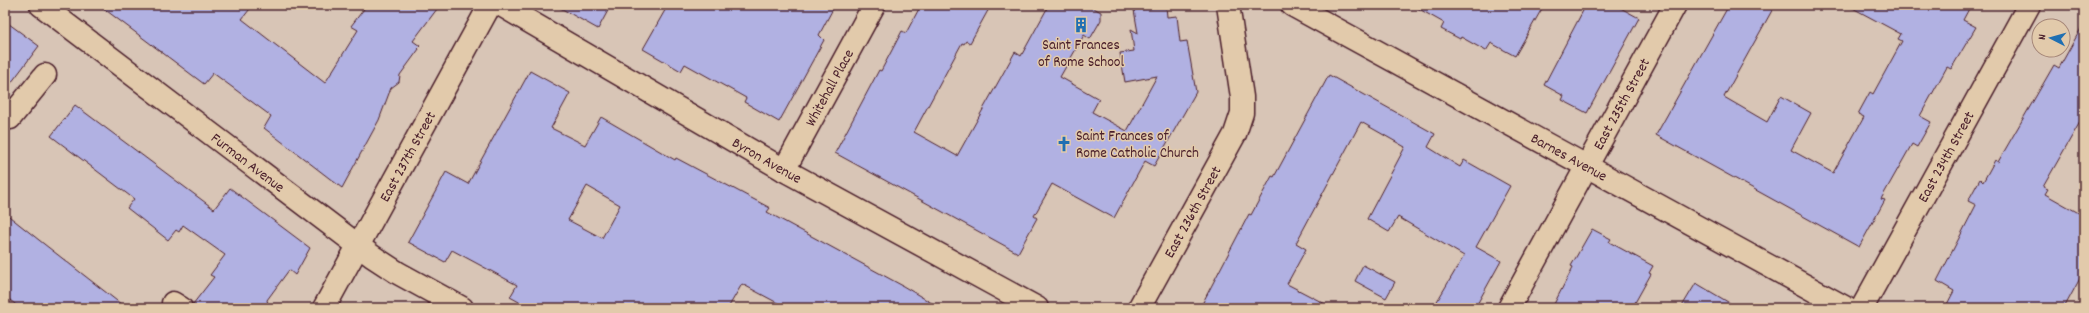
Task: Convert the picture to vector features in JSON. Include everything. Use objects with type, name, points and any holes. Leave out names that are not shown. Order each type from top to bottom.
[{"type":"street","name":"Furman Avenue","points":[[41,5],[358,246],[398,273],[462,308]]},
{"type":"street","name":"East 237th Street","points":[[324,308],[490,5]]},
{"type":"street","name":"Byron Avenue","points":[[501,5],[784,170],[1037,308]]},
{"type":"street","name":"Whitehall Place","points":[[784,170],[874,5]]},
{"type":"street","name":"East 236th Street","points":[[1139,308],[1235,134],[1242,114],[1242,98],[1228,5]]},
{"type":"street","name":"Barnes Avenue","points":[[1292,5],[1319,12],[1587,166],[1846,308]]},
{"type":"street","name":"East 235th Street","points":[[1509,308],[1675,5]]},
{"type":"street","name":"East 234th Street","points":[[1862,308],[2029,5]]},
{"type":"street","points":[[5,114],[10,118],[45,75]]},
{"type":"building","points":[[99,5],[253,5],[242,19],[325,83],[358,30],[351,26],[367,5],[440,5],[413,41],[420,46],[418,48],[419,49],[400,75],[399,82],[391,88],[379,120],[342,188],[264,128],[271,116],[213,73],[204,84]]},
{"type":"building","points":[[555,5],[611,5],[598,29]]},
{"type":"building","points":[[668,5],[835,5],[819,35],[824,40],[779,122],[744,102],[746,98],[685,64],[681,71],[643,49]]},
{"type":"building","points":[[921,5],[991,5],[970,43],[966,41],[964,44],[962,43],[914,132],[957,156],[1015,52],[1021,56],[1049,5],[1088,5],[1101,12],[1101,20],[1090,39],[1084,35],[1060,77],[1099,99],[1092,112],[1127,131],[1157,76],[1125,82],[1120,53],[1134,51],[1131,29],[1138,33],[1134,10],[1166,6],[1167,17],[1177,16],[1180,42],[1187,41],[1196,92],[1154,166],[1145,161],[1114,218],[1052,184],[1034,216],[1037,218],[1018,253],[835,153],[879,70],[881,71],[902,31],[906,33]]},
{"type":"building","points":[[1412,5],[1544,5],[1515,56],[1491,43],[1486,51],[1461,37],[1460,39],[1441,29],[1444,23]]},
{"type":"building","points":[[1586,5],[1615,5],[1639,18],[1587,113],[1562,100],[1564,96],[1544,85]]},
{"type":"building","points":[[1729,5],[1775,5],[1724,97],[1767,122],[1781,96],[1811,113],[1791,150],[1833,173],[1864,117],[1858,114],[1870,92],[1873,94],[1902,41],[1898,39],[1901,34],[1847,5],[1971,5],[1963,20],[1976,27],[1951,69],[1947,67],[1920,116],[1931,122],[1917,147],[1912,144],[1881,199],[1885,200],[1859,247],[1656,135]]},
{"type":"building","points":[[5,21],[39,46],[5,91]]},
{"type":"building","points":[[2084,23],[2084,115],[2043,187],[2048,189],[2045,194],[2084,216],[2084,271],[2064,308],[1945,308],[1954,291],[1937,281],[1976,205],[1968,201],[1980,179],[1983,182],[1995,160],[1998,162],[2054,65],[2059,68],[2065,58],[2071,58],[2071,46]]},
{"type":"building","points":[[530,71],[570,93],[551,128],[585,145],[601,117],[675,160],[676,158],[770,208],[767,212],[903,286],[940,308],[787,308],[742,284],[728,308],[530,308],[510,297],[517,285],[452,250],[445,262],[408,242],[446,172],[468,184]],"holes":[[[587,186],[620,205],[602,238],[568,220]]]},
{"type":"building","points":[[1329,75],[1435,134],[1428,147],[1460,167],[1464,160],[1510,186],[1476,247],[1501,261],[1475,308],[1433,308],[1464,256],[1398,217],[1389,232],[1367,219],[1405,147],[1361,122],[1296,243],[1306,249],[1287,284],[1333,308],[1200,308],[1249,214],[1251,215],[1272,176],[1274,177]]},
{"type":"building","points":[[75,105],[214,209],[230,188],[310,248],[295,275],[289,270],[267,300],[269,308],[193,308],[193,304],[214,277],[210,275],[225,255],[183,225],[179,232],[176,230],[168,240],[127,208],[134,199],[51,136]]},
{"type":"building","points":[[5,213],[126,308],[20,308],[5,296]]},
{"type":"building","points":[[1592,229],[1611,239],[1609,242],[1653,266],[1649,273],[1651,274],[1632,308],[1552,308],[1573,267],[1571,266]]},
{"type":"building","points":[[1363,265],[1395,282],[1386,298],[1355,281]]},
{"type":"building","points":[[1696,283],[1738,308],[1681,308]]},
{"type":"place","name":"Saint Frances of Rome School","points":[[1081,25]]},
{"type":"place","name":"Saint Frances of Rome Catholic Church","points":[[1064,144]]}]
